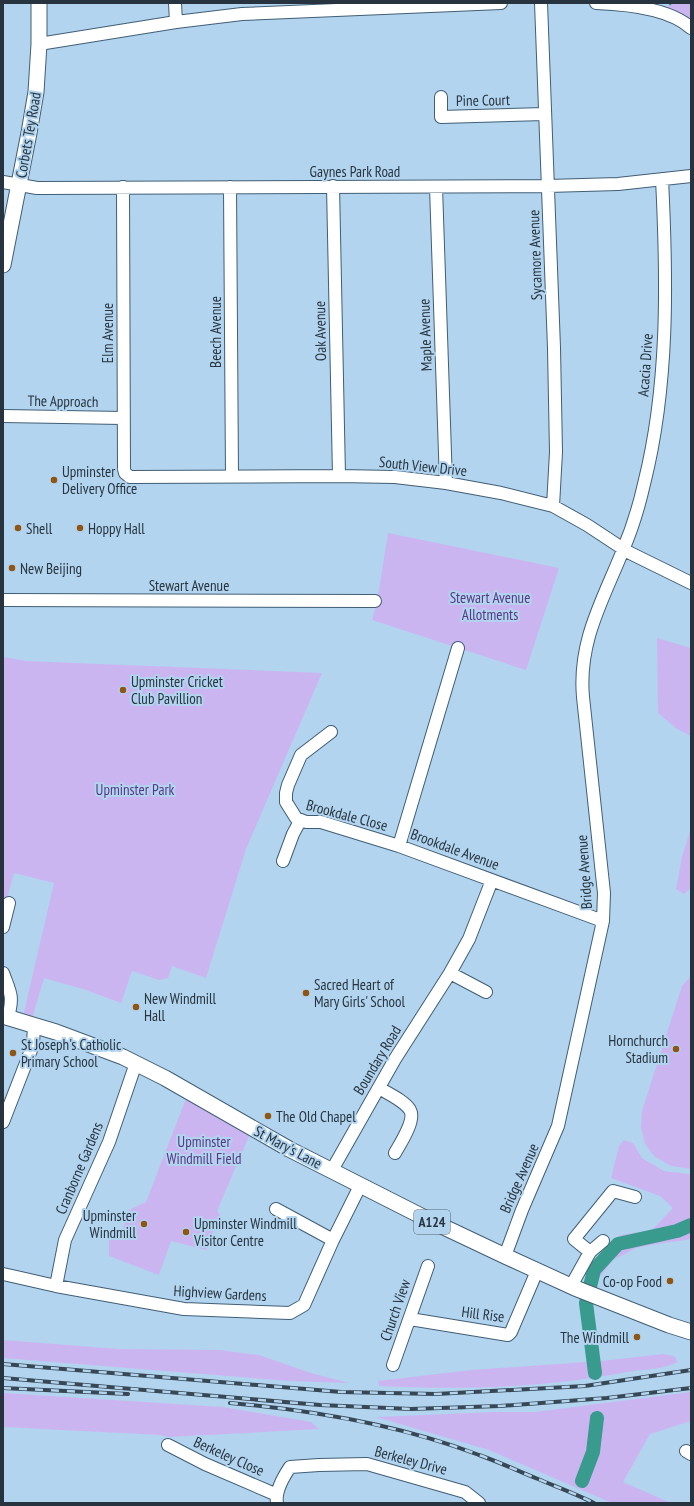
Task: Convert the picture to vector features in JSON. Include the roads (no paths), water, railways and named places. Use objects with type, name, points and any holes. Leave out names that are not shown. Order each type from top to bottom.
[{"type":"main road","name":"Corbets Tey Road","points":[[3,265],[36,92],[39,44],[39,3]]},
{"type":"main road","name":"St Mary's Lane","points":[[6,1016],[56,1032],[136,1063],[165,1078],[268,1138],[332,1170],[360,1186],[505,1256]]},
{"type":"main road","name":"A124","points":[[505,1256],[582,1290],[669,1325],[691,1332]]},
{"type":"street","points":[[175,3],[176,22]]},
{"type":"street","points":[[39,44],[176,22],[242,14],[333,7],[501,3]]},
{"type":"street","name":"Sycamore Avenue","points":[[540,3],[554,341],[556,452],[553,506]]},
{"type":"street","points":[[596,3],[662,12],[681,21],[691,28]]},
{"type":"street","name":"Pine Court","points":[[441,98],[441,117],[545,114]]},
{"type":"street","name":"Gaynes Park Road","points":[[3,182],[37,188],[583,186],[691,176]]},
{"type":"street","name":"Acacia Drive","points":[[624,549],[644,484],[651,453],[662,368],[665,269],[662,179]]},
{"type":"street","name":"Oak Avenue","points":[[332,186],[339,476]]},
{"type":"street","name":"Elm Avenue","points":[[123,187],[124,469],[125,474],[130,477]]},
{"type":"street","name":"Maple Avenue","points":[[436,187],[446,483]]},
{"type":"street","name":"Beech Avenue","points":[[230,188],[232,476]]},
{"type":"street","name":"The Approach","points":[[3,416],[123,418]]},
{"type":"street","name":"South View Drive","points":[[130,477],[395,477],[446,483],[501,493],[553,506],[587,525],[624,549],[691,583]]},
{"type":"street","name":"Bridge Avenue","points":[[505,1256],[520,1215],[558,1126],[603,921],[604,892],[583,697],[582,671],[588,638],[601,601],[624,549]]},
{"type":"street","name":"Stewart Avenue","points":[[3,600],[374,601]]},
{"type":"street","name":"Brookdale Avenue","points":[[458,648],[399,846],[603,921]]},
{"type":"street","name":"Brookdale Close","points":[[331,732],[301,755],[288,785],[286,802],[296,818],[300,821],[322,822],[399,846]]},
{"type":"street","points":[[284,861],[293,834],[300,821]]},
{"type":"street","name":"Boundary Road","points":[[332,1170],[379,1088],[450,973],[469,939],[492,880]]},
{"type":"street","points":[[3,928],[9,903]]},
{"type":"street","points":[[3,972],[12,996],[12,1005],[6,1016]]},
{"type":"street","points":[[450,973],[486,992]]},
{"type":"street","points":[[3,1122],[33,1045],[34,1025]]},
{"type":"street","name":"Cranborne Gardens","points":[[56,1286],[65,1240],[109,1142],[136,1063]]},
{"type":"street","points":[[379,1088],[403,1103],[411,1110],[412,1120],[395,1153]]},
{"type":"street","name":"Highview Gardens","points":[[3,1274],[56,1286],[184,1309],[290,1313],[304,1305],[333,1240],[360,1186]]},
{"type":"street","points":[[590,1252],[574,1239],[613,1190],[635,1197]]},
{"type":"street","points":[[276,1209],[333,1240]]},
{"type":"street","points":[[582,1290],[590,1252],[603,1241]]},
{"type":"street","name":"Church View","points":[[393,1365],[428,1266]]},
{"type":"street","name":"Hill Rise","points":[[410,1319],[508,1335],[512,1332],[538,1271]]},
{"type":"street","name":"Berkeley Close","points":[[168,1445],[277,1499]]},
{"type":"street","name":"Berkeley Drive","points":[[277,1499],[285,1474],[290,1467],[367,1464],[465,1492],[479,1503]]},
{"type":"waterway","points":[[595,1373],[586,1303],[594,1270],[618,1244],[677,1231],[691,1225]]},
{"type":"waterway","points":[[582,1481],[593,1452],[597,1418]]},
{"type":"railway","points":[[3,1364],[341,1392],[436,1394],[585,1386],[691,1370]]},
{"type":"railway","points":[[3,1378],[320,1405],[411,1409],[500,1406],[607,1398],[691,1388]]},
{"type":"railway","points":[[3,1388],[128,1394]]},
{"type":"railway","points":[[230,1403],[324,1415],[419,1436],[486,1458],[594,1503]]},
{"type":"place","name":"Upminster Delivery Office","points":[[54,480]]},
{"type":"place","name":"Shell","points":[[18,528]]},
{"type":"place","name":"Hoppy Hall","points":[[80,528]]},
{"type":"place","name":"New Beijing","points":[[12,568]]},
{"type":"place","name":"Upminster Cricket Club Pavillion","points":[[123,690]]},
{"type":"place","name":"Sacred Heart of Mary Girls' School","points":[[306,993]]},
{"type":"place","name":"New Windmill Hall","points":[[136,1007]]},
{"type":"place","name":"Hornchurch Stadium","points":[[676,1049]]},
{"type":"place","name":"St Joseph's Catholic Primary School","points":[[13,1053]]},
{"type":"place","name":"The Old Chapel","points":[[268,1116]]},
{"type":"place","name":"Upminster Windmill","points":[[144,1224]]},
{"type":"place","name":"Upminster Windmill Visitor Centre","points":[[186,1232]]},
{"type":"place","name":"Co-op Food","points":[[670,1281]]},
{"type":"place","name":"The Windmill","points":[[637,1337]]},
{"type":"park label","name":"Stewart Avenue Allotments","points":[[490,606]]},
{"type":"park label","name":"Upminster Park","points":[[135,789]]},
{"type":"park label","name":"Upminster Windmill Field","points":[[204,1150]]}]
